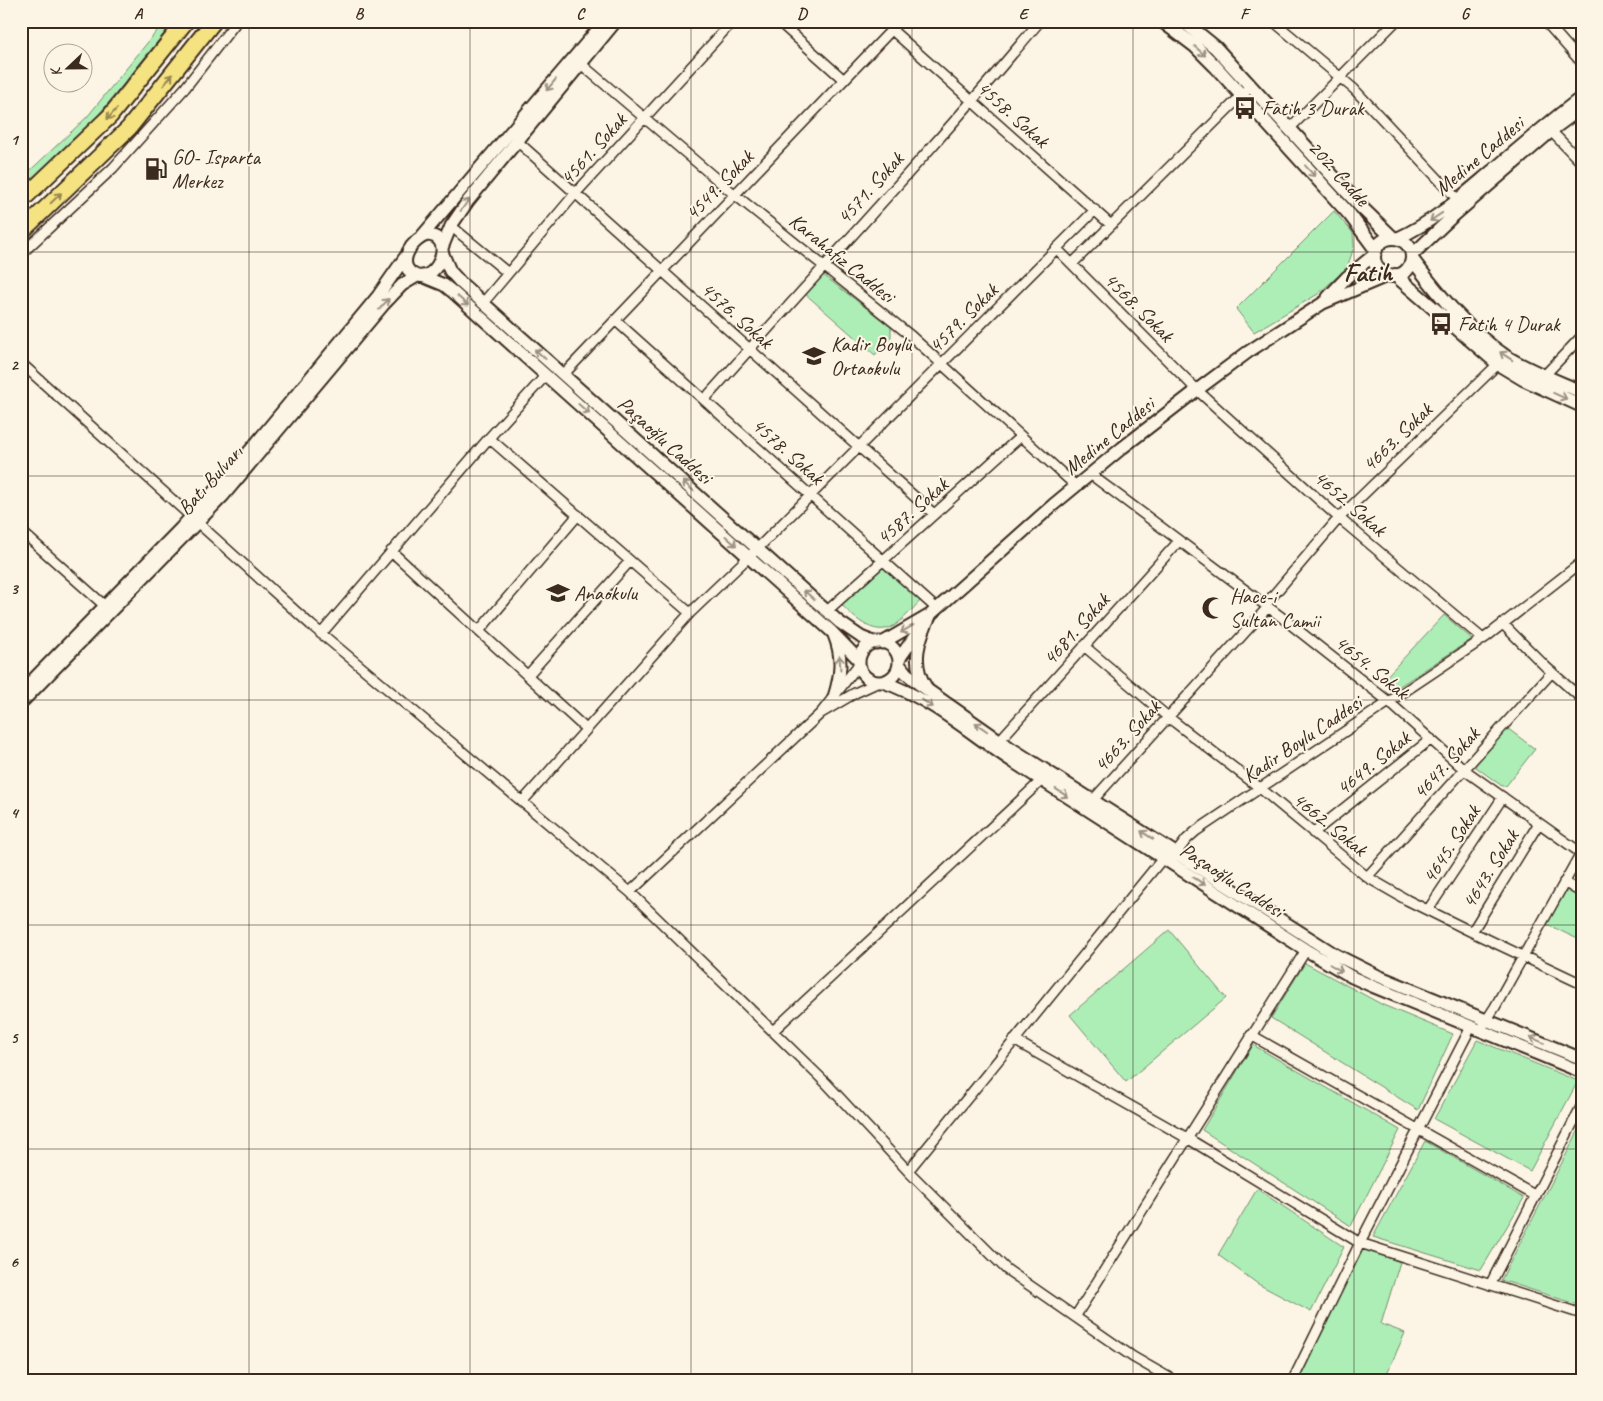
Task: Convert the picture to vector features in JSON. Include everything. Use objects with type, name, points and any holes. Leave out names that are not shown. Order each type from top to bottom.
[{"type":"highway","points":[[21,201],[110,116],[186,21]]},
{"type":"highway","points":[[21,232],[129,128],[214,21]]},
{"type":"main road","name":"202. Cadde","points":[[1162,21],[1289,128],[1363,210],[1395,238]]},
{"type":"main road","name":"202. Cadde","points":[[1183,21],[1215,47],[1246,91],[1350,215],[1375,252]]},
{"type":"main road","points":[[1582,392],[1540,380],[1498,364],[1392,275],[1384,273],[1377,267],[1375,252],[1384,240],[1395,238],[1409,246],[1412,257],[1441,297],[1482,338],[1540,380],[1582,406]]},
{"type":"main road","points":[[1392,275],[1405,271],[1412,257]]},
{"type":"street","points":[[21,254],[113,168],[185,88],[237,21]]},
{"type":"street","points":[[605,21],[414,244],[406,256],[406,266],[413,274],[427,276],[434,270],[451,226],[468,201],[616,21]]},
{"type":"street","name":"4561. Sokak","points":[[483,303],[576,194],[732,21]]},
{"type":"street","points":[[778,21],[844,80]]},
{"type":"street","name":"4549. Sokak","points":[[563,374],[900,21]]},
{"type":"street","name":"4571. Sokak","points":[[704,400],[973,102],[1040,21]]},
{"type":"street","points":[[1273,21],[1340,77],[1458,200]]},
{"type":"street","points":[[1289,128],[1396,21]]},
{"type":"street","points":[[1545,21],[1582,63]]},
{"type":"street","name":"4558. Sokak","points":[[892,30],[1111,225]]},
{"type":"street","name":"Karahafız Caddesi","points":[[581,64],[734,194],[904,330],[1076,486]]},
{"type":"street","points":[[1072,264],[1246,91]]},
{"type":"street","name":"Medine Caddesi","points":[[1395,238],[1432,220],[1458,200],[1550,120],[1582,97]]},
{"type":"street","name":"Medine Caddesi","points":[[1412,257],[1451,218],[1551,131],[1582,108]]},
{"type":"street","points":[[1551,131],[1582,164]]},
{"type":"street","name":"4576. Sokak","points":[[517,141],[934,514]]},
{"type":"street","name":"4579. Sokak","points":[[522,802],[690,613],[753,553],[1095,210]]},
{"type":"street","points":[[451,226],[508,272]]},
{"type":"street","points":[[422,236],[436,236],[439,239],[442,250]]},
{"type":"street","name":"4568. Sokak","points":[[1057,249],[1197,390]]},
{"type":"street","name":"Paşaoğlu Caddesi","points":[[442,250],[450,271],[563,374],[753,553],[831,630],[859,662]]},
{"type":"street","name":"Medine Caddesi","points":[[1323,303],[1347,277],[1375,252]]},
{"type":"street","name":"Batı Bulvarı","points":[[21,703],[195,519],[383,289],[406,256]]},
{"type":"street","name":"Medine Caddesi","points":[[899,662],[910,641],[934,612],[1090,474],[1197,390],[1248,352],[1323,303],[1392,275]]},
{"type":"street","name":"Paşaoğlu Caddesi","points":[[420,276],[449,288],[546,375],[753,553],[852,632],[861,638],[879,643]]},
{"type":"street","name":"Batı Bulvarı","points":[[21,692],[105,606],[257,457],[384,304],[402,285],[420,276]]},
{"type":"street","name":"4578. Sokak","points":[[615,320],[883,560],[934,612]]},
{"type":"street","points":[[1540,380],[1582,336]]},
{"type":"street","points":[[21,362],[321,634],[630,892],[827,1084],[908,1171],[1006,1269],[1133,1357],[1172,1380]]},
{"type":"street","name":"4663. Sokak","points":[[1092,800],[1266,606],[1339,518],[1498,364]]},
{"type":"street","points":[[321,634],[489,438],[546,375]]},
{"type":"street","name":"4652. Sokak","points":[[1197,390],[1339,518],[1483,639]]},
{"type":"street","name":"4587. Sokak","points":[[827,611],[1021,436]]},
{"type":"street","points":[[489,438],[690,613]]},
{"type":"street","name":"4654. Sokak","points":[[1090,474],[1266,606],[1389,702],[1464,769],[1581,852]]},
{"type":"street","points":[[479,630],[578,516]]},
{"type":"street","points":[[21,531],[105,606]]},
{"type":"street","name":"4681. Sokak","points":[[1000,740],[1179,540]]},
{"type":"street","points":[[391,551],[586,729]]},
{"type":"street","points":[[528,675],[630,561]]},
{"type":"street","name":"Kadir Boylu Caddesi","points":[[908,1171],[1014,1040],[1187,839],[1196,831],[1483,639],[1582,562]]},
{"type":"street","points":[[929,691],[919,676],[917,664],[921,637],[934,612]]},
{"type":"street","name":"Medine Caddesi","points":[[879,643],[934,612]]},
{"type":"street","points":[[1503,624],[1582,699]]},
{"type":"street","points":[[831,630],[838,645],[841,662],[840,679],[834,697]]},
{"type":"street","points":[[630,892],[821,713],[859,662],[863,650],[867,646],[879,643],[891,646],[896,651],[899,662],[893,676],[855,693],[821,713]]},
{"type":"street","name":"4662. Sokak","points":[[1084,646],[1168,717],[1260,788],[1367,877],[1472,932],[1582,984]]},
{"type":"street","points":[[859,662],[863,674],[868,679],[881,682]]},
{"type":"street","name":"Paşaoğlu Caddesi","points":[[899,662],[912,679],[1000,740],[1092,800],[1170,858],[1306,950],[1352,977],[1582,1072]]},
{"type":"street","name":"4647. Sokak","points":[[1367,877],[1552,672]]},
{"type":"street","name":"Paşaoğlu Caddesi","points":[[881,682],[902,688],[922,699],[1042,780],[1170,858],[1343,959],[1378,976],[1582,1059]]},
{"type":"street","name":"4649. Sokak","points":[[1313,833],[1431,739]]},
{"type":"street","points":[[773,1031],[1042,780]]},
{"type":"street","name":"4645. Sokak","points":[[1428,910],[1502,797]]},
{"type":"street","name":"4643. Sokak","points":[[1472,932],[1539,823]]},
{"type":"street","points":[[1293,1380],[1360,1243],[1419,1130],[1475,1028],[1486,1020],[1581,852]]},
{"type":"street","points":[[1564,882],[1582,893]]},
{"type":"street","points":[[1075,1317],[1306,950]]},
{"type":"street","points":[[1251,1035],[1536,1196]]},
{"type":"street","points":[[1014,1040],[1187,1138],[1360,1243],[1582,1314]]},
{"type":"street","points":[[1490,1285],[1582,1105]]},
{"type":"green space","points":[[165,21],[174,21],[93,121],[21,189],[21,179],[87,117]]},
{"type":"green space","points":[[1334,211],[1353,233],[1354,247],[1347,268],[1318,294],[1254,332],[1236,309]]},
{"type":"green space","points":[[818,271],[891,327],[891,337],[875,355],[803,292]]},
{"type":"green space","points":[[884,564],[923,598],[898,623],[890,628],[882,629],[867,626],[841,604]]},
{"type":"green space","points":[[1444,615],[1472,639],[1392,691],[1383,680]]},
{"type":"green space","points":[[1507,728],[1535,749],[1506,786],[1502,786],[1473,765]]},
{"type":"green space","points":[[1566,887],[1582,897],[1582,941],[1546,924]]},
{"type":"green space","points":[[1169,930],[1226,998],[1126,1082],[1070,1015]]},
{"type":"green space","points":[[1305,963],[1383,1005],[1453,1034],[1418,1110],[1271,1018]]},
{"type":"green space","points":[[1477,1040],[1578,1081],[1530,1171],[1434,1119]]},
{"type":"green space","points":[[1253,1045],[1400,1130],[1351,1226],[1202,1130]]},
{"type":"green space","points":[[1582,1124],[1582,1306],[1501,1280]]},
{"type":"green space","points":[[1425,1141],[1524,1198],[1481,1270],[1373,1237]]},
{"type":"green space","points":[[1257,1189],[1344,1247],[1311,1312],[1258,1284],[1218,1255]]},
{"type":"green space","points":[[1362,1248],[1400,1262],[1381,1324],[1405,1333],[1384,1380],[1298,1380]]},
{"type":"place","name":"Fatih 3 Durak","points":[[1245,108]]},
{"type":"place","name":"GO- Isparta Merkez","points":[[156,169]]},
{"type":"place","name":"Fatih 4 Durak","points":[[1441,324]]},
{"type":"place","name":"Kadir Boylu Ortaokulu","points":[[814,356]]},
{"type":"place","name":"Anaokulu","points":[[558,593]]},
{"type":"place","name":"Hace-i Sultan Camii","points":[[1213,608]]},
{"type":"district","name":"Fatih","points":[[1368,272]]}]
